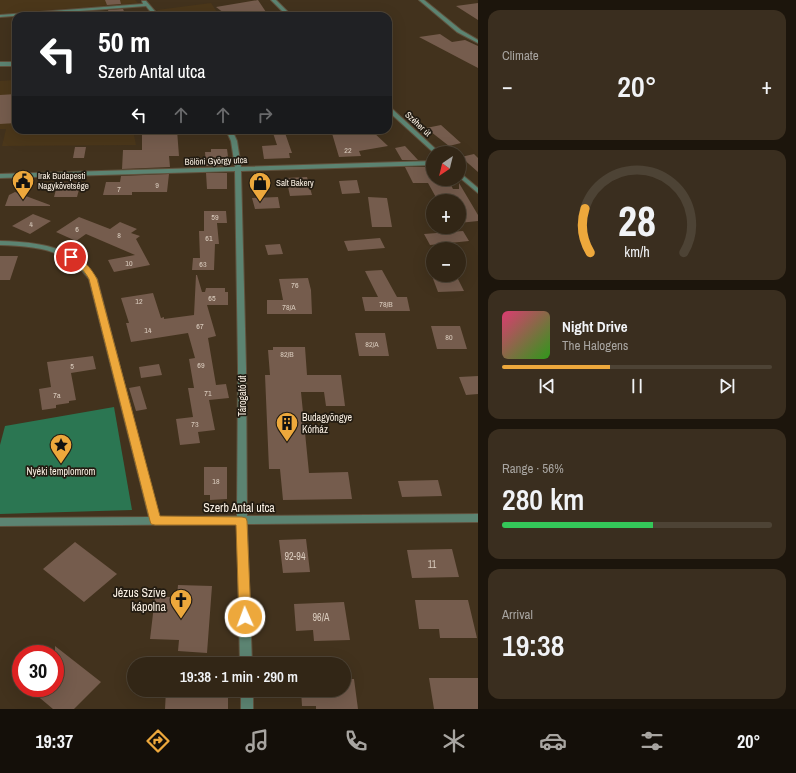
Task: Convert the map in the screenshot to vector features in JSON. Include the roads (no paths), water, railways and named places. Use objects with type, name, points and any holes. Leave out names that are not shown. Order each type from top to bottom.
[{"type":"street","points":[[142,0],[154,12]]},
{"type":"street","points":[[273,0],[286,12]]},
{"type":"street","points":[[421,0],[459,31],[478,42]]},
{"type":"street","points":[[53,12],[147,5]]},
{"type":"street","points":[[0,16],[12,15]]},
{"type":"street","points":[[0,64],[12,64]]},
{"type":"street","name":"Széher út","points":[[392,112],[429,146]]},
{"type":"street","name":"Tárogató út","points":[[231,134],[234,141],[238,169],[242,368],[242,521],[246,657]]},
{"type":"street","name":"Bölöni György utca","points":[[0,176],[426,163]]},
{"type":"street","points":[[466,180],[478,191]]},
{"type":"street","points":[[0,243],[30,245],[61,253],[81,263],[90,275],[95,286],[155,521]]},
{"type":"street","name":"Szerb Antal utca","points":[[0,522],[478,518]]},
{"type":"street","points":[[247,697],[247,709]]},
{"type":"place","name":"Irak Budapesti Nagykövetsége","points":[[23,200]]},
{"type":"place","name":"Salt Bakery","points":[[260,202]]},
{"type":"place","name":"Budagyöngye Kórház","points":[[287,442]]},
{"type":"place","name":"Nyéki templomrom","points":[[61,464]]},
{"type":"place","name":"Jézus Szíve kápolna","points":[[181,620]]}]
